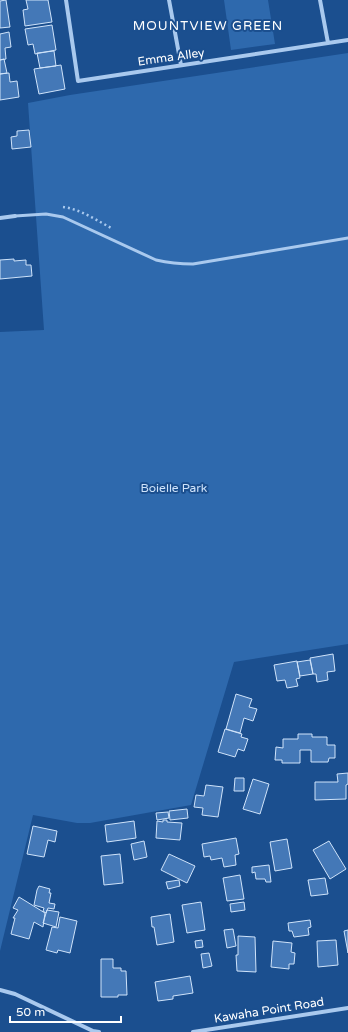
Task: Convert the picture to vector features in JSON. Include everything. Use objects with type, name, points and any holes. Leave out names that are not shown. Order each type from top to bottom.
[{"type":"street","name":"Emma Alley","points":[[66,0],[78,80],[181,66],[348,40]]},
{"type":"street","points":[[169,0],[181,66]]},
{"type":"street","points":[[320,0],[328,43]]},
{"type":"street","points":[[0,218],[15,216]]},
{"type":"street","points":[[0,990],[15,994],[100,1032]]},
{"type":"street","name":"Kawaha Point Road","points":[[194,1032],[209,1031],[348,1008]]},
{"type":"lane","points":[[15,216],[46,214],[63,218],[156,260],[182,264],[199,263],[348,238]]},
{"type":"path","points":[[60,206],[68,207],[116,230]]},
{"type":"green space","points":[[224,0],[268,0],[275,44],[231,50]]},
{"type":"green space","name":"Boielle Park","points":[[348,53],[348,644],[234,662],[191,805],[90,823],[77,823],[33,815],[0,951],[0,332],[44,330],[28,103],[70,95]]},
{"type":"building","points":[[6,0],[10,27],[0,28],[0,1]]},
{"type":"building","points":[[26,0],[48,0],[52,22],[25,26],[23,10],[28,9]]},
{"type":"building","points":[[52,25],[56,50],[35,54],[33,44],[28,45],[25,29]]},
{"type":"building","points":[[9,32],[11,47],[5,48],[6,59],[0,60],[0,34]]},
{"type":"building","points":[[54,51],[56,66],[40,68],[37,53]]},
{"type":"building","points":[[4,59],[7,73],[0,74],[0,60]]},
{"type":"building","points":[[61,65],[65,89],[39,94],[34,69]]},
{"type":"building","points":[[9,73],[10,82],[17,81],[19,97],[0,100],[0,74]]},
{"type":"building","points":[[29,130],[31,147],[12,149],[11,137],[17,136],[17,131]]},
{"type":"building","points":[[14,259],[14,261],[26,260],[26,265],[31,265],[32,276],[0,279],[0,260]]},
{"type":"building","points":[[333,654],[335,671],[327,672],[328,680],[317,682],[316,674],[313,674],[310,658]]},
{"type":"building","points":[[310,660],[313,674],[300,676],[297,662]]},
{"type":"building","points":[[297,661],[300,678],[296,679],[298,686],[287,688],[285,680],[277,681],[274,665]]},
{"type":"building","points":[[236,694],[252,699],[249,707],[257,709],[253,721],[244,718],[240,733],[226,729]]},
{"type":"building","points":[[225,729],[242,734],[241,737],[248,739],[244,751],[238,749],[235,757],[218,752]]},
{"type":"building","points":[[298,734],[312,734],[312,737],[327,737],[327,745],[335,745],[335,758],[329,758],[328,762],[311,762],[311,750],[300,750],[300,763],[282,763],[282,760],[275,760],[276,747],[283,748],[283,739],[298,739]]},
{"type":"building","points":[[348,773],[346,799],[315,800],[315,782],[338,782],[337,774]]},
{"type":"building","points":[[235,778],[244,778],[244,791],[234,791]]},
{"type":"building","points":[[253,779],[269,784],[260,814],[243,809]]},
{"type":"building","points":[[206,785],[223,787],[218,817],[202,815],[203,808],[194,807],[196,795],[204,796]]},
{"type":"building","points":[[187,809],[188,818],[170,820],[169,811]]},
{"type":"building","points":[[168,812],[169,818],[157,820],[156,813]]},
{"type":"building","points":[[163,820],[167,820],[167,822],[182,823],[180,840],[156,838],[157,821],[163,822]]},
{"type":"building","points":[[134,821],[136,838],[107,842],[105,825]]},
{"type":"building","points":[[33,826],[57,831],[55,842],[48,840],[44,857],[27,854]]},
{"type":"building","points":[[236,838],[239,854],[235,855],[236,865],[224,867],[222,858],[211,860],[210,856],[204,857],[202,844]]},
{"type":"building","points":[[287,839],[292,868],[275,871],[270,842]]},
{"type":"building","points":[[144,841],[147,857],[134,860],[131,844]]},
{"type":"building","points":[[329,841],[346,869],[330,879],[313,850]]},
{"type":"building","points":[[120,854],[123,883],[104,885],[101,856]]},
{"type":"building","points":[[169,854],[195,866],[187,883],[161,870]]},
{"type":"building","points":[[269,865],[271,882],[266,882],[265,879],[256,879],[255,872],[252,873],[252,867]]},
{"type":"building","points":[[240,875],[244,899],[227,901],[223,878]]},
{"type":"building","points":[[325,878],[328,894],[311,896],[308,880]]},
{"type":"building","points":[[179,880],[180,886],[168,889],[166,882]]},
{"type":"building","points":[[39,886],[50,889],[49,893],[51,893],[49,903],[55,904],[54,909],[48,908],[46,913],[43,911],[44,908],[34,905]]},
{"type":"building","points":[[19,897],[45,913],[43,927],[34,922],[29,939],[11,934],[15,918],[13,918],[18,910],[13,908]]},
{"type":"building","points":[[201,902],[205,930],[187,933],[182,905]]},
{"type":"building","points":[[244,902],[245,910],[231,912],[230,904]]},
{"type":"building","points":[[47,910],[59,912],[56,927],[43,923]]},
{"type":"building","points":[[170,914],[174,942],[157,945],[151,917]]},
{"type":"building","points":[[60,917],[77,921],[70,953],[58,950],[57,953],[46,950],[52,927],[58,928]]},
{"type":"building","points":[[310,920],[311,927],[308,928],[309,935],[294,937],[292,931],[289,931],[288,923]]},
{"type":"building","points":[[233,929],[236,946],[227,948],[224,930]]},
{"type":"building","points":[[348,930],[348,953],[344,931]]},
{"type":"building","points":[[238,936],[255,937],[256,972],[237,971],[236,955],[238,955]]},
{"type":"building","points":[[202,940],[203,947],[196,948],[195,941]]},
{"type":"building","points":[[336,940],[338,965],[318,967],[317,941]]},
{"type":"building","points":[[273,941],[292,943],[291,952],[295,953],[294,964],[289,964],[289,969],[271,967]]},
{"type":"building","points":[[209,953],[212,966],[203,968],[201,954]]},
{"type":"building","points":[[101,959],[113,959],[113,968],[121,968],[121,971],[126,971],[127,995],[118,995],[118,997],[101,997]]},
{"type":"building","points":[[190,976],[193,993],[173,996],[173,999],[158,1001],[155,982]]},
{"type":"district","name":"MOUNTVIEW GREEN","points":[[208,25]]}]
